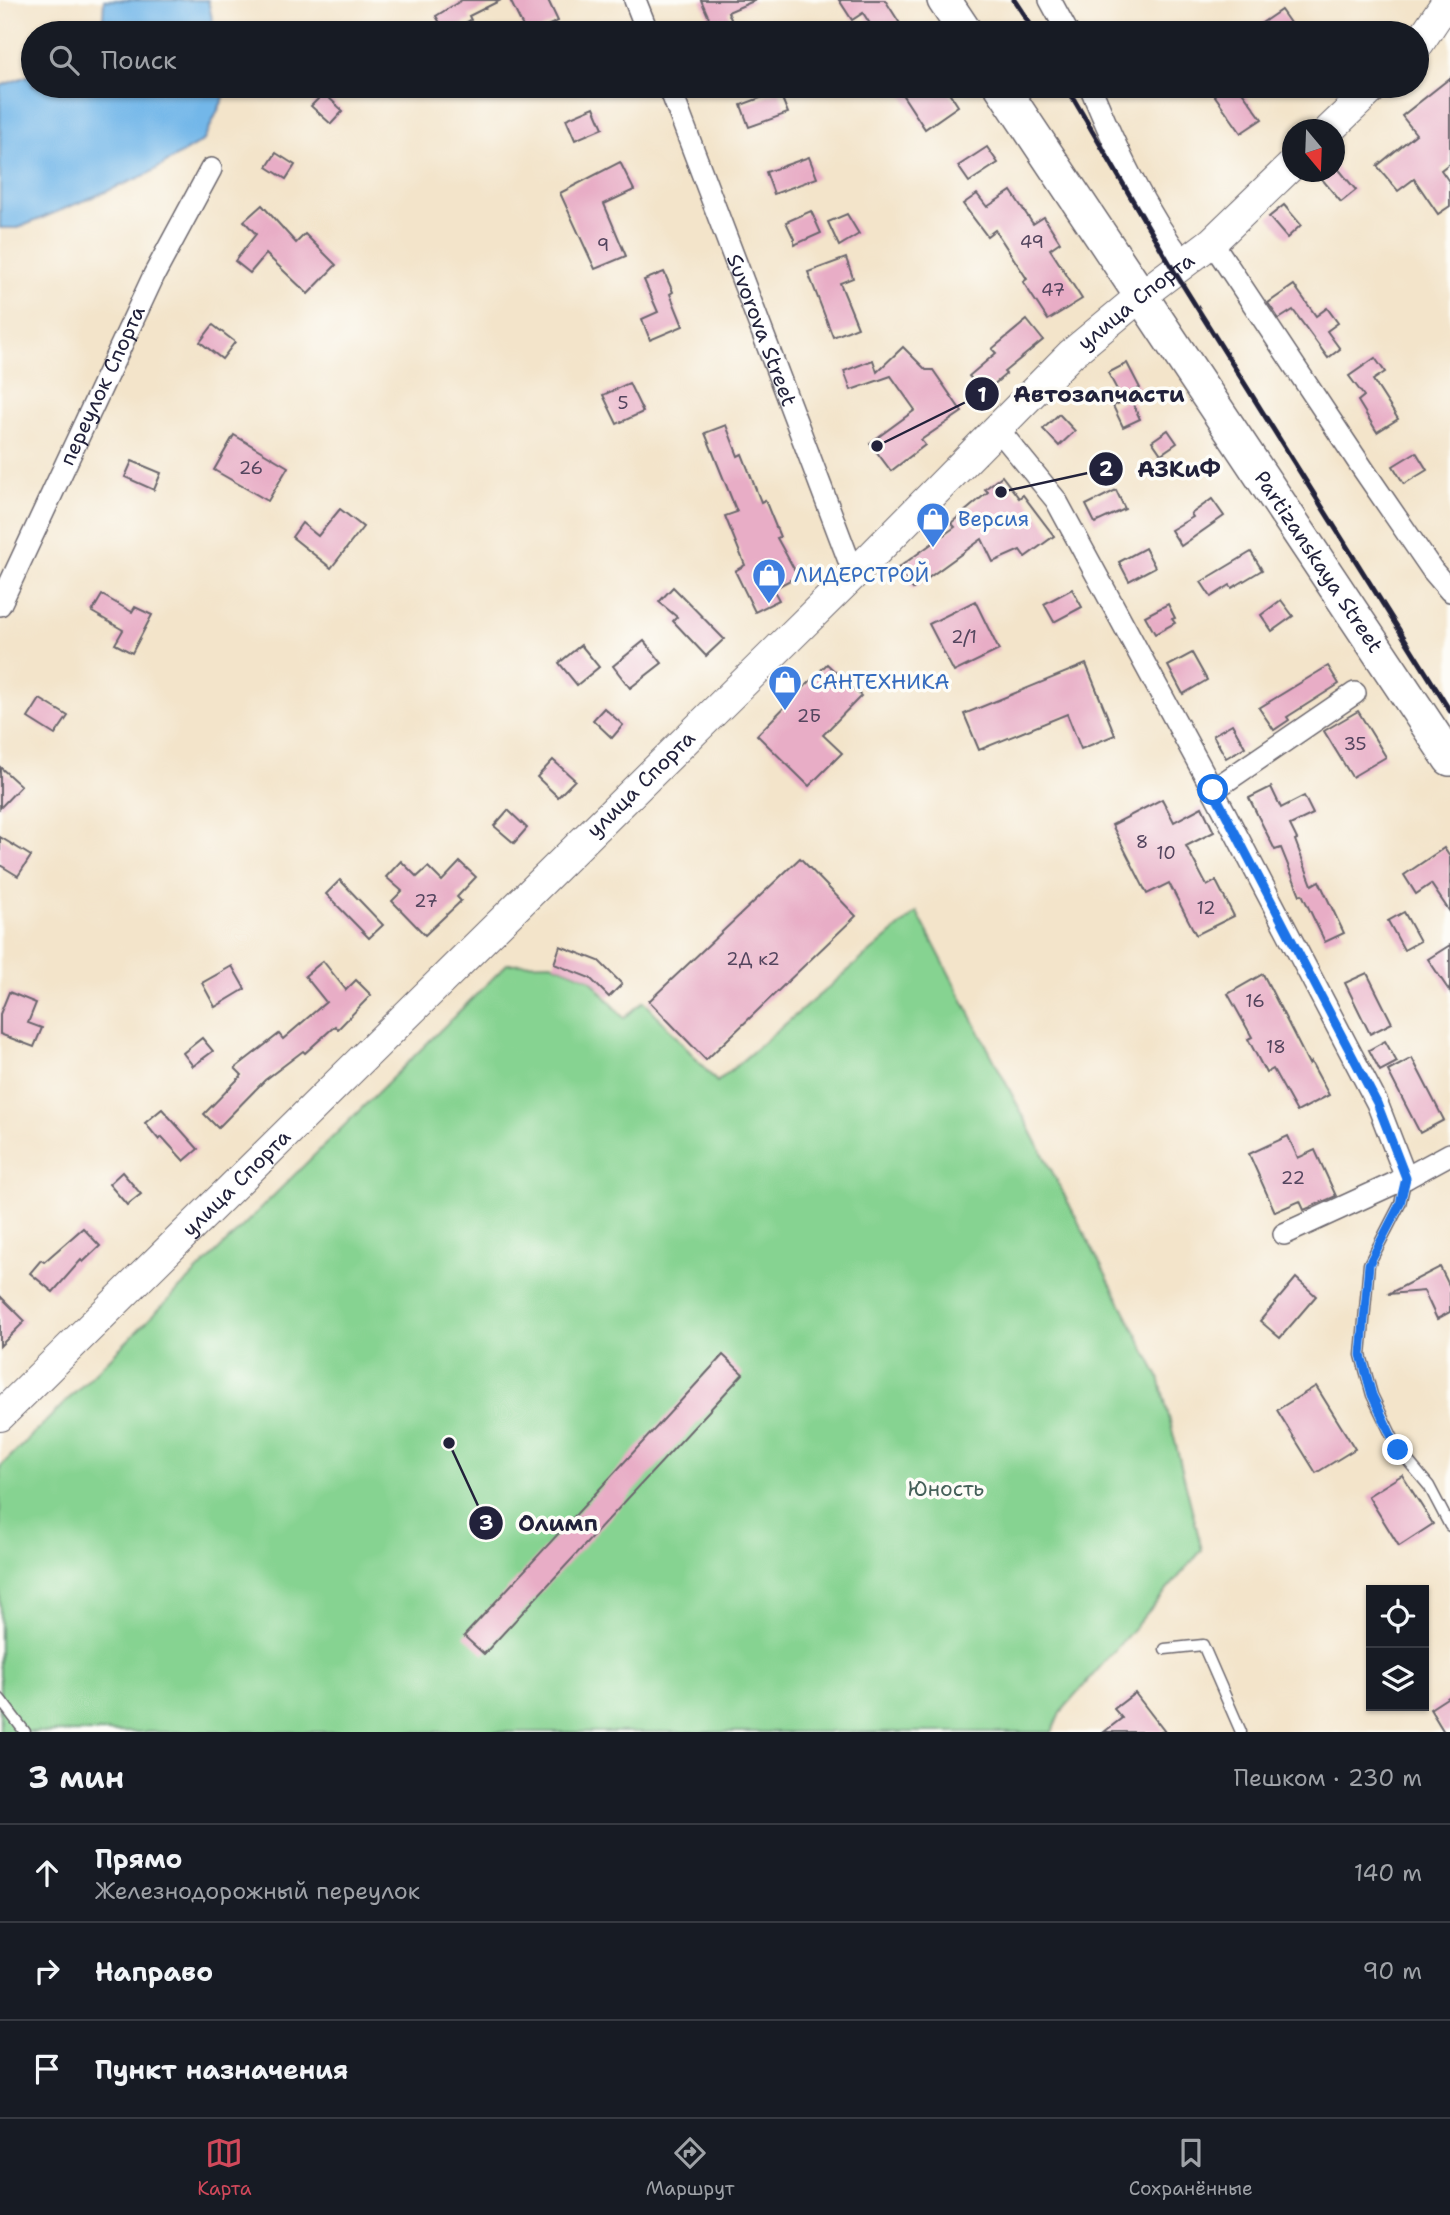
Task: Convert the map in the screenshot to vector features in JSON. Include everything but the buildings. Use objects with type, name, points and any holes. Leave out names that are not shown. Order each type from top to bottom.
[{"type":"main road","points":[[944,0],[958,21]]},
{"type":"main road","name":"Partizanskaya Street","points":[[1009,98],[1450,759]]},
{"type":"street","points":[[635,0],[643,21]]},
{"type":"street","points":[[1050,0],[1061,21]]},
{"type":"street","points":[[1429,28],[1448,0]]},
{"type":"street","name":"Suvorova Street","points":[[674,98],[854,574]]},
{"type":"street","points":[[1095,98],[1110,135],[1163,235],[1184,262]]},
{"type":"street","points":[[1340,119],[1362,98]]},
{"type":"street","name":"переулок Спорта","points":[[0,605],[153,275],[211,169]]},
{"type":"street","name":"улица Спорта","points":[[3,1406],[854,574],[1071,354],[1212,242],[1282,175]]},
{"type":"street","points":[[1212,242],[1433,572],[1450,591]]},
{"type":"street","points":[[997,428],[1055,500],[1213,790],[1377,1103],[1406,1178]]},
{"type":"street","points":[[1213,790],[1355,693]]},
{"type":"street","points":[[1283,1234],[1406,1178],[1450,1154]]},
{"type":"lane","points":[[1406,1178],[1400,1204],[1369,1264],[1361,1355],[1372,1395],[1398,1450],[1429,1486],[1450,1527]]},
{"type":"lane","points":[[1165,1649],[1203,1645],[1241,1732]]},
{"type":"lane","points":[[0,1699],[25,1732]]},
{"type":"green space","name":"Юность","points":[[917,912],[1159,1377],[1202,1550],[1060,1713],[1052,1732],[0,1732],[0,1467],[507,964],[551,963],[590,979],[624,1018],[644,1001],[717,1082]]},
{"type":"water","points":[[104,0],[208,0],[212,21],[100,21],[103,18]]},
{"type":"water","points":[[21,78],[21,98],[224,98],[204,140],[146,175],[18,228],[0,228],[0,86]]},
{"type":"railway","points":[[1014,0],[1028,21]]},
{"type":"railway","points":[[1073,98],[1174,271],[1450,711]]},
{"type":"place","name":"Автозапчасти","points":[[877,446]]},
{"type":"place","name":"АЗКиФ","points":[[1001,492]]},
{"type":"place","name":"Версия","points":[[933,549]]},
{"type":"place","name":"ЛИДЕРСТРОЙ","points":[[769,605]]},
{"type":"place","name":"САНТЕХНИКА","points":[[785,712]]},
{"type":"place","name":"Олимп","points":[[449,1443]]},
{"type":"route","points":[[1213,790],[1377,1103],[1406,1178],[1400,1204],[1369,1264],[1361,1355],[1372,1395],[1398,1450]]}]
